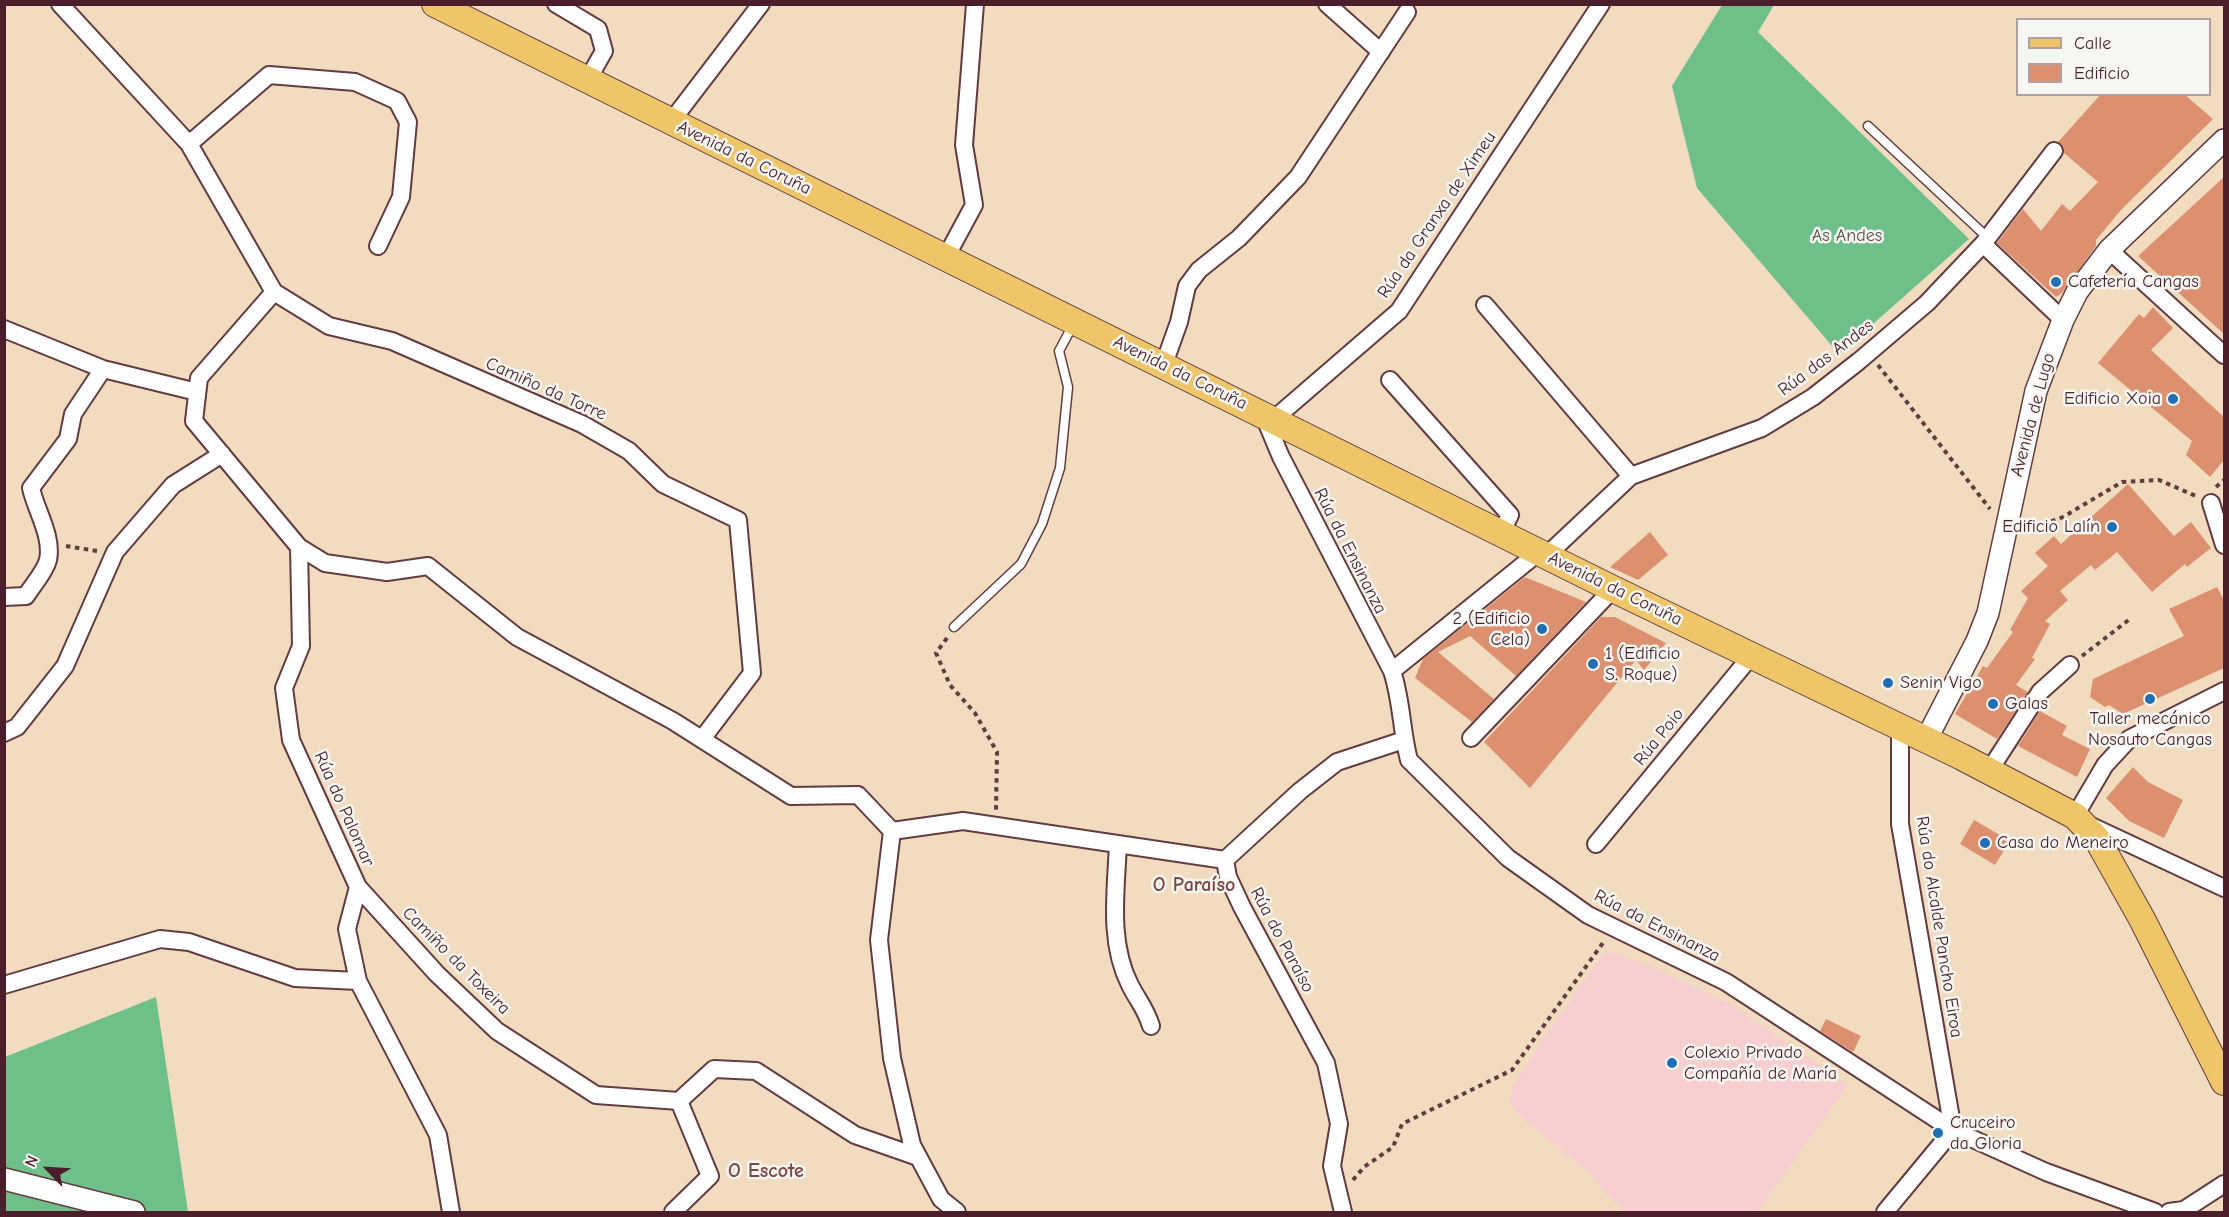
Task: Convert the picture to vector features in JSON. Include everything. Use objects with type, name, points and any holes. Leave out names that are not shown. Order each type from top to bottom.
[{"type":"main road","name":"Avenida da Coruña","points":[[435,4],[670,123],[1164,364],[1613,589],[1989,771],[2080,820]]},
{"type":"main road","points":[[2080,820],[2097,839],[2142,919],[2224,1082]]},
{"type":"street","points":[[60,4],[189,144],[274,292],[199,378],[194,421],[299,547],[325,563],[387,572],[428,566],[517,637],[702,739],[791,796],[858,795],[892,831]]},
{"type":"street","points":[[556,4],[598,29],[604,51],[587,81]]},
{"type":"street","points":[[670,123],[761,4]]},
{"type":"street","points":[[946,257],[974,205],[963,145],[975,4]]},
{"type":"street","points":[[1327,4],[1381,52]]},
{"type":"street","name":"Rúa da Granxa de Ximeu","points":[[1268,417],[1399,311],[1601,4]]},
{"type":"street","points":[[1164,364],[1179,322],[1187,286],[1199,270],[1239,238],[1298,177],[1407,12]]},
{"type":"street","points":[[189,144],[269,75],[355,82],[397,101],[408,122],[401,197],[378,246]]},
{"type":"street","name":"Avenida de Lugo","points":[[1926,740],[1977,641],[2016,531],[2036,390],[2063,320],[2077,292],[2109,250],[2224,140]]},
{"type":"street","name":"Rúa das Andes","points":[[1392,671],[1543,554],[1631,476],[1762,428],[1813,397],[1927,303],[1985,241],[2054,151]]},
{"type":"street","points":[[1985,241],[2063,320]]},
{"type":"street","points":[[2109,250],[2224,355]]},
{"type":"street","name":"Camiño da Torre","points":[[274,292],[329,326],[392,341],[582,424],[629,452],[663,484],[738,519],[753,673],[702,739]]},
{"type":"street","points":[[1485,305],[1631,476]]},
{"type":"street","points":[[4,329],[103,369],[197,392]]},
{"type":"street","points":[[4,597],[26,596],[48,561],[49,538],[37,512],[31,488],[68,439],[73,414],[103,369]]},
{"type":"street","points":[[1390,380],[1510,515],[1501,533]]},
{"type":"street","name":"Rúa da Ensinanza","points":[[1268,417],[1281,457],[1392,671],[1401,697],[1404,740],[1409,760],[1424,778],[1508,858],[1588,915],[1726,982],[1953,1131],[2046,1172],[2155,1212]]},
{"type":"street","points":[[4,733],[17,727],[65,666],[114,552],[174,485],[222,454]]},
{"type":"street","points":[[2211,503],[2224,545]]},
{"type":"street","name":"Rúa do Palomar","points":[[299,547],[301,646],[284,688],[291,740],[358,887],[347,929],[358,981],[438,1135],[451,1212]]},
{"type":"street","points":[[1471,738],[1613,589]]},
{"type":"street","name":"Rúa Poio","points":[[1596,844],[1752,655]]},
{"type":"street","points":[[1989,771],[2040,692],[2070,665]]},
{"type":"street","points":[[2224,691],[2129,739],[2105,765],[2080,820],[2224,888]]},
{"type":"street","name":"Rúa do Alcalde Pancho Eiroa","points":[[1900,728],[1900,824],[1953,1131]]},
{"type":"street","points":[[892,831],[963,821],[1225,860],[1300,791],[1337,762],[1404,740]]},
{"type":"street","points":[[892,831],[879,940],[892,1058],[912,1145],[941,1199],[957,1212]]},
{"type":"street","points":[[1118,844],[1114,934],[1130,985],[1146,1007],[1151,1026]]},
{"type":"street","name":"Rúa do Paraíso","points":[[1225,860],[1228,877],[1242,907],[1326,1064],[1339,1124],[1332,1166],[1341,1204]]},
{"type":"street","name":"Camiño da Toxeira","points":[[358,887],[437,975],[497,1031],[596,1095],[679,1101]]},
{"type":"street","points":[[4,985],[160,939],[189,942],[295,978],[358,981]]},
{"type":"street","points":[[673,1212],[710,1176],[679,1101],[714,1069],[756,1071],[855,1135],[918,1157]]},
{"type":"street","points":[[1885,1212],[1953,1131]]},
{"type":"street","points":[[4,1179],[134,1212]]},
{"type":"street","points":[[2169,1212],[2184,1210],[2224,1184]]},
{"type":"lane","points":[[1868,126],[1985,241]]},
{"type":"lane","points":[[954,627],[1021,564],[1042,524],[1060,468],[1068,387],[1059,351],[1075,321]]},
{"type":"path","points":[[1868,353],[2016,531],[2063,517],[2122,482],[2159,480],[2211,503]]},
{"type":"path","points":[[49,538],[71,549],[114,552]]},
{"type":"path","points":[[2070,665],[2130,619]]},
{"type":"path","points":[[954,627],[936,653],[950,685],[975,713],[997,752],[996,826]]},
{"type":"path","points":[[1341,1204],[1364,1167],[1393,1146],[1402,1124],[1512,1070],[1614,928]]},
{"type":"shaded area","name":"Colexio Privado Compañía de María","points":[[1606,950],[1652,967],[1729,1003],[1848,1085],[1757,1212],[1625,1212],[1594,1177],[1517,1113],[1509,1102],[1514,1085],[1541,1042]]},
{"type":"green space","name":"As Andes","points":[[1722,5],[1774,5],[1758,32],[1969,239],[1839,354],[1697,188],[1672,86]]},
{"type":"green space","points":[[156,997],[188,1212],[5,1212],[5,1057]]},
{"type":"building","points":[[2099,96],[2186,96],[2213,119],[2121,210],[2096,240],[2096,246],[2062,293],[2056,297],[1997,243],[2023,209],[2041,231],[2062,204],[2070,211],[2098,182],[2064,153],[2063,146],[2058,142]]},
{"type":"building","points":[[2224,177],[2224,334],[2138,256]]},
{"type":"building","name":"Edificio Xoia","points":[[2153,307],[2173,328],[2151,350],[2224,417],[2224,460],[2210,477],[2186,455],[2192,441],[2098,363],[2139,314],[2144,318]]},
{"type":"building","points":[[2128,484],[2174,536],[2191,522],[2211,548],[2187,567],[2185,564],[2152,592],[2117,552],[2095,570],[2091,565],[2060,591],[2068,600],[2045,621],[2050,624],[2032,658],[2035,659],[2016,685],[2028,692],[1997,739],[1955,714],[1983,666],[1987,668],[2013,632],[2010,630],[2028,598],[2021,591],[2048,566],[2035,553],[2054,536],[2061,544]]},
{"type":"building","points":[[1650,532],[1668,555],[1638,580],[1610,567]]},
{"type":"building","points":[[1525,577],[1586,602],[1516,676],[1470,636],[1438,652],[1494,699],[1472,722],[1415,678],[1423,659]]},
{"type":"building","points":[[2217,587],[2224,600],[2224,668],[2123,714],[2109,705],[2105,707],[2090,697],[2093,679],[2184,636],[2169,609]]},
{"type":"building","points":[[1601,617],[1615,617],[1666,643],[1644,670],[1636,660],[1530,788],[1484,742]]},
{"type":"building","points":[[2040,711],[2067,726],[2062,735],[2090,749],[2077,777],[2018,746]]},
{"type":"building","points":[[2133,767],[2148,782],[2183,800],[2164,838],[2129,821],[2106,798]]},
{"type":"building","name":"Casa do Meneiro","points":[[1974,820],[2010,841],[1995,865],[1960,844]]},
{"type":"building","points":[[1826,1019],[1861,1036],[1853,1052],[1820,1031]]},
{"type":"place","name":"Cafetería Cangas","points":[[2056,282]]},
{"type":"place","name":"Edificio Xoia","points":[[2173,399]]},
{"type":"place","name":"Edificio Lalín","points":[[2112,527]]},
{"type":"place","name":"2 (Edificio Cela)","points":[[1542,629]]},
{"type":"place","name":"1 (Edificio S. Roque)","points":[[1593,664]]},
{"type":"place","name":"Senin Vigo","points":[[1888,683]]},
{"type":"place","name":"Taller mecánico Nosauto Cangas","points":[[2150,699]]},
{"type":"place","name":"Galas","points":[[1993,704]]},
{"type":"place","name":"Casa do Meneiro","points":[[1985,843]]},
{"type":"place","name":"Colexio Privado Compañía de María","points":[[1672,1063]]},
{"type":"place","name":"Cruceiro da Gloria","points":[[1938,1133]]},
{"type":"district","name":"O Paraíso","points":[[1194,885]]},
{"type":"district","name":"O Escote","points":[[766,1171]]}]
